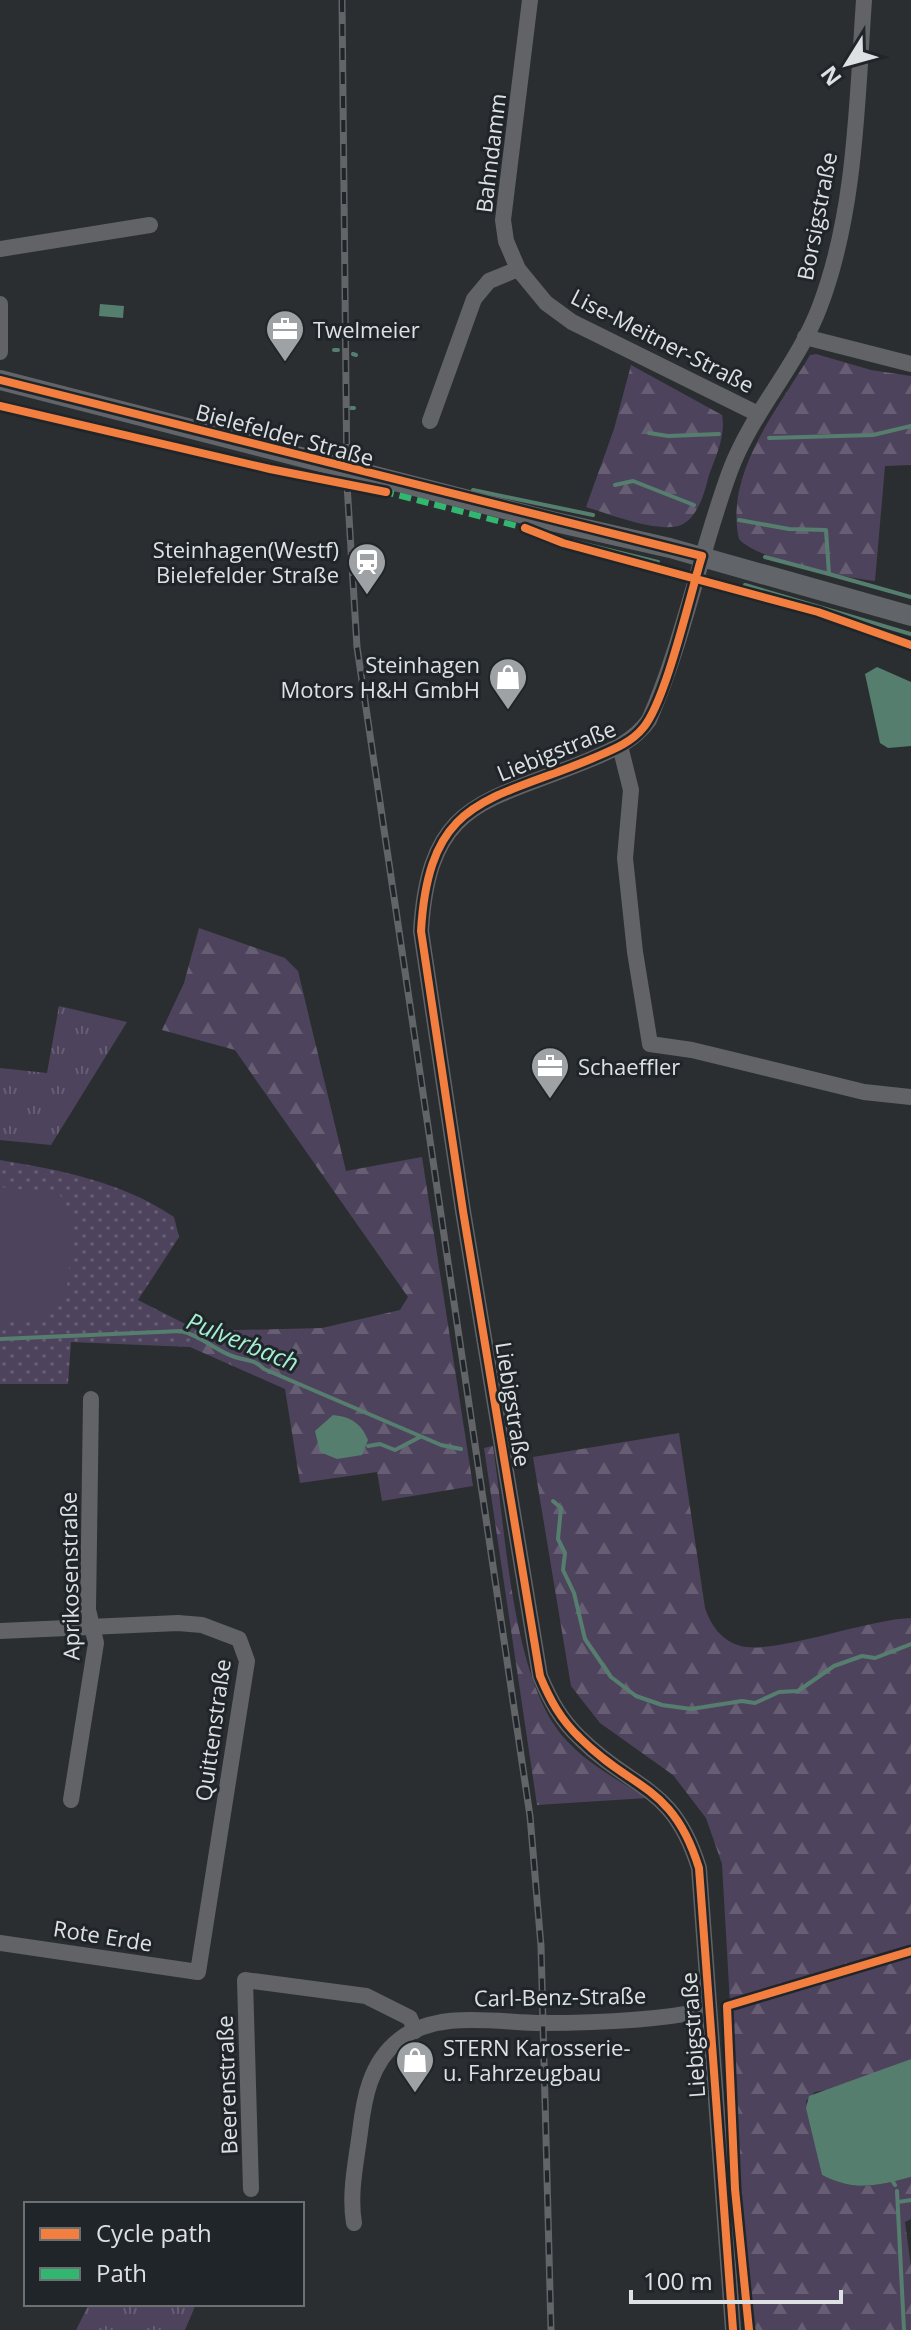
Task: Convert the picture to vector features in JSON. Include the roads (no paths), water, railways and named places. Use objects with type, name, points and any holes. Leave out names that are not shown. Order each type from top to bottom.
[{"type":"main road","name":"Bielefelder Straße","points":[[0,380],[702,556],[911,616]]},
{"type":"street","name":"Bahndamm","points":[[518,269],[506,241],[503,220],[530,0]]},
{"type":"street","name":"Borsigstraße","points":[[702,556],[730,470],[758,414],[820,308],[840,237],[851,154],[864,0]]},
{"type":"street","points":[[0,249],[150,225]]},
{"type":"street","name":"Lise-Meitner-Straße","points":[[518,269],[533,291],[572,322],[758,414]]},
{"type":"street","points":[[430,421],[474,299],[489,281],[518,269]]},
{"type":"street","points":[[0,304],[0,352]]},
{"type":"street","points":[[805,337],[911,364]]},
{"type":"street","name":"Liebigstraße","points":[[702,556],[654,709],[642,730],[620,746],[497,793],[464,813],[442,840],[437,852],[423,901],[421,931],[463,1211],[540,1676],[566,1723],[591,1748],[665,1803],[692,1845],[702,1891],[707,2010],[733,2330]]},
{"type":"street","points":[[620,746],[631,790],[625,858],[650,1044],[692,1050],[864,1092],[911,1097]]},
{"type":"street","name":"Aprikosenstraße","points":[[71,1800],[96,1643],[88,1610],[91,1399]]},
{"type":"street","name":"Quittenstraße","points":[[0,1631],[178,1623],[202,1625],[229,1634],[245,1649],[247,1661],[198,1972]]},
{"type":"street","name":"Rote Erde","points":[[0,1943],[198,1972]]},
{"type":"street","name":"Beerenstraße","points":[[251,2189],[245,1980],[366,1996],[410,2018],[415,2031]]},
{"type":"street","name":"Carl-Benz-Straße","points":[[354,2223],[351,2202],[365,2092],[379,2062],[400,2039],[431,2025],[468,2020],[544,2023],[707,2010]]},
{"type":"waterway","points":[[769,438],[873,435],[911,426]]},
{"type":"waterway","points":[[649,433],[668,436],[719,434]]},
{"type":"waterway","points":[[615,485],[633,481],[694,505]]},
{"type":"waterway","points":[[473,490],[593,515]]},
{"type":"waterway","points":[[739,520],[789,529],[826,530],[829,574],[911,597]]},
{"type":"waterway","points":[[572,541],[658,562]]},
{"type":"waterway","points":[[765,557],[829,574]]},
{"type":"waterway","points":[[745,585],[911,634]]},
{"type":"waterway","name":"Pulverbach","points":[[0,1339],[181,1331],[441,1445],[461,1449]]},
{"type":"waterway","points":[[368,1446],[380,1444],[395,1450],[420,1437]]},
{"type":"waterway","name":"Pulverbach","points":[[553,1501],[561,1508],[558,1539],[565,1553],[563,1570],[574,1593],[585,1639],[611,1677],[636,1696],[662,1705],[691,1709],[742,1701],[755,1703],[779,1692],[798,1691],[834,1666],[862,1656],[875,1658],[911,1644]]},
{"type":"waterway","points":[[897,2191],[904,2330]]},
{"type":"waterway","points":[[898,2202],[911,2200]]},
{"type":"railway","points":[[342,0],[347,484],[357,647],[530,1816],[541,1946],[551,2330]]},
{"type":"place","name":"Twelmeier","points":[[285,363]]},
{"type":"place","name":"Steinhagen(Westf) Bielefelder Straße","points":[[367,596]]},
{"type":"place","name":"Steinhagen Motors H&H GmbH","points":[[508,711]]},
{"type":"place","name":"Schaeffler","points":[[550,1100]]},
{"type":"place","name":"STERN Karosserie- u. Fahrzeugbau","points":[[415,2094]]}]
